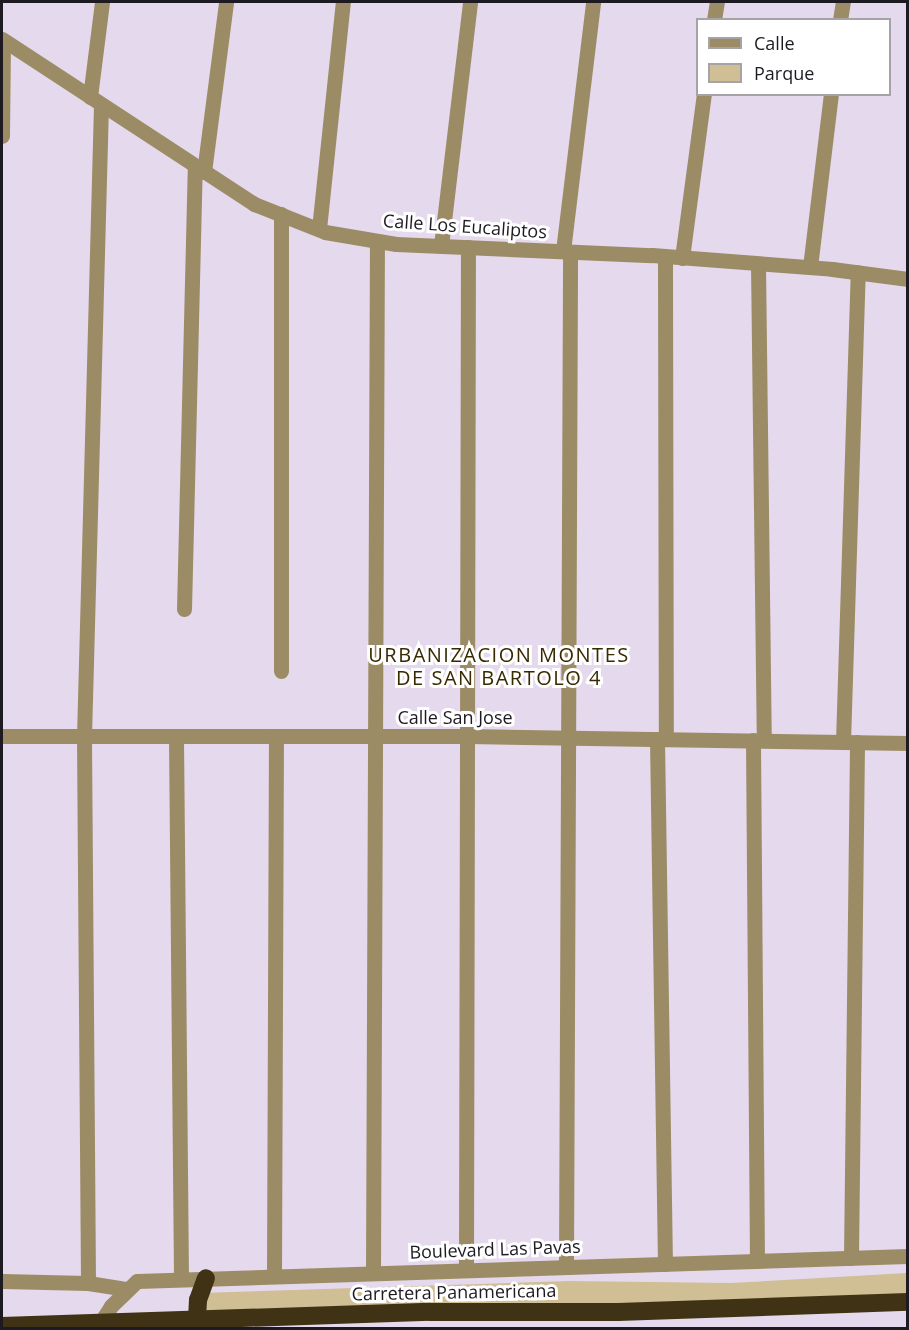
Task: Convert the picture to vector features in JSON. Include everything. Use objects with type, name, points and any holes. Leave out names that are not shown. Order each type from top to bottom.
[{"type":"highway","points":[[197,1319],[198,1300],[206,1278]]},
{"type":"highway","name":"Carretera Panamericana","points":[[2,1326],[102,1320],[430,1312],[748,1309],[908,1302]]},
{"type":"street","points":[[88,1283],[84,737],[95,101],[102,2]]},
{"type":"street","points":[[184,609],[200,169],[226,2]]},
{"type":"street","points":[[319,229],[343,2]]},
{"type":"street","points":[[441,246],[470,2]]},
{"type":"street","points":[[566,1267],[570,738],[566,252],[593,2]]},
{"type":"street","points":[[714,18],[717,2]]},
{"type":"street","points":[[840,18],[843,2]]},
{"type":"street","points":[[2,40],[2,136]]},
{"type":"street","name":"Calle Los Eucaliptos","points":[[2,40],[254,204],[319,229],[377,240],[441,246],[810,267],[908,279]]},
{"type":"street","points":[[682,258],[704,96]]},
{"type":"street","points":[[810,267],[831,96]]},
{"type":"street","points":[[281,214],[281,671]]},
{"type":"street","points":[[373,1273],[377,240]]},
{"type":"street","points":[[466,1270],[468,247]]},
{"type":"street","points":[[665,257],[662,739],[665,1264]]},
{"type":"street","points":[[757,1261],[758,264]]},
{"type":"street","points":[[851,1258],[850,742],[858,272]]},
{"type":"street","name":"Calle San Jose","points":[[2,736],[467,735],[908,743]]},
{"type":"street","points":[[274,1276],[276,736]]},
{"type":"street","points":[[176,737],[181,1279]]},
{"type":"street","name":"Boulevard Las Pavas","points":[[126,1289],[137,1281],[181,1279],[908,1256]]},
{"type":"street","points":[[2,1281],[88,1283],[126,1289],[102,1320]]},
{"type":"green space","points":[[907,1273],[907,1303],[197,1319],[200,1293],[569,1281],[731,1283]]},
{"type":"district","name":"URBANIZACION MONTES DE SAN BARTOLO 4","points":[[499,666]]}]
